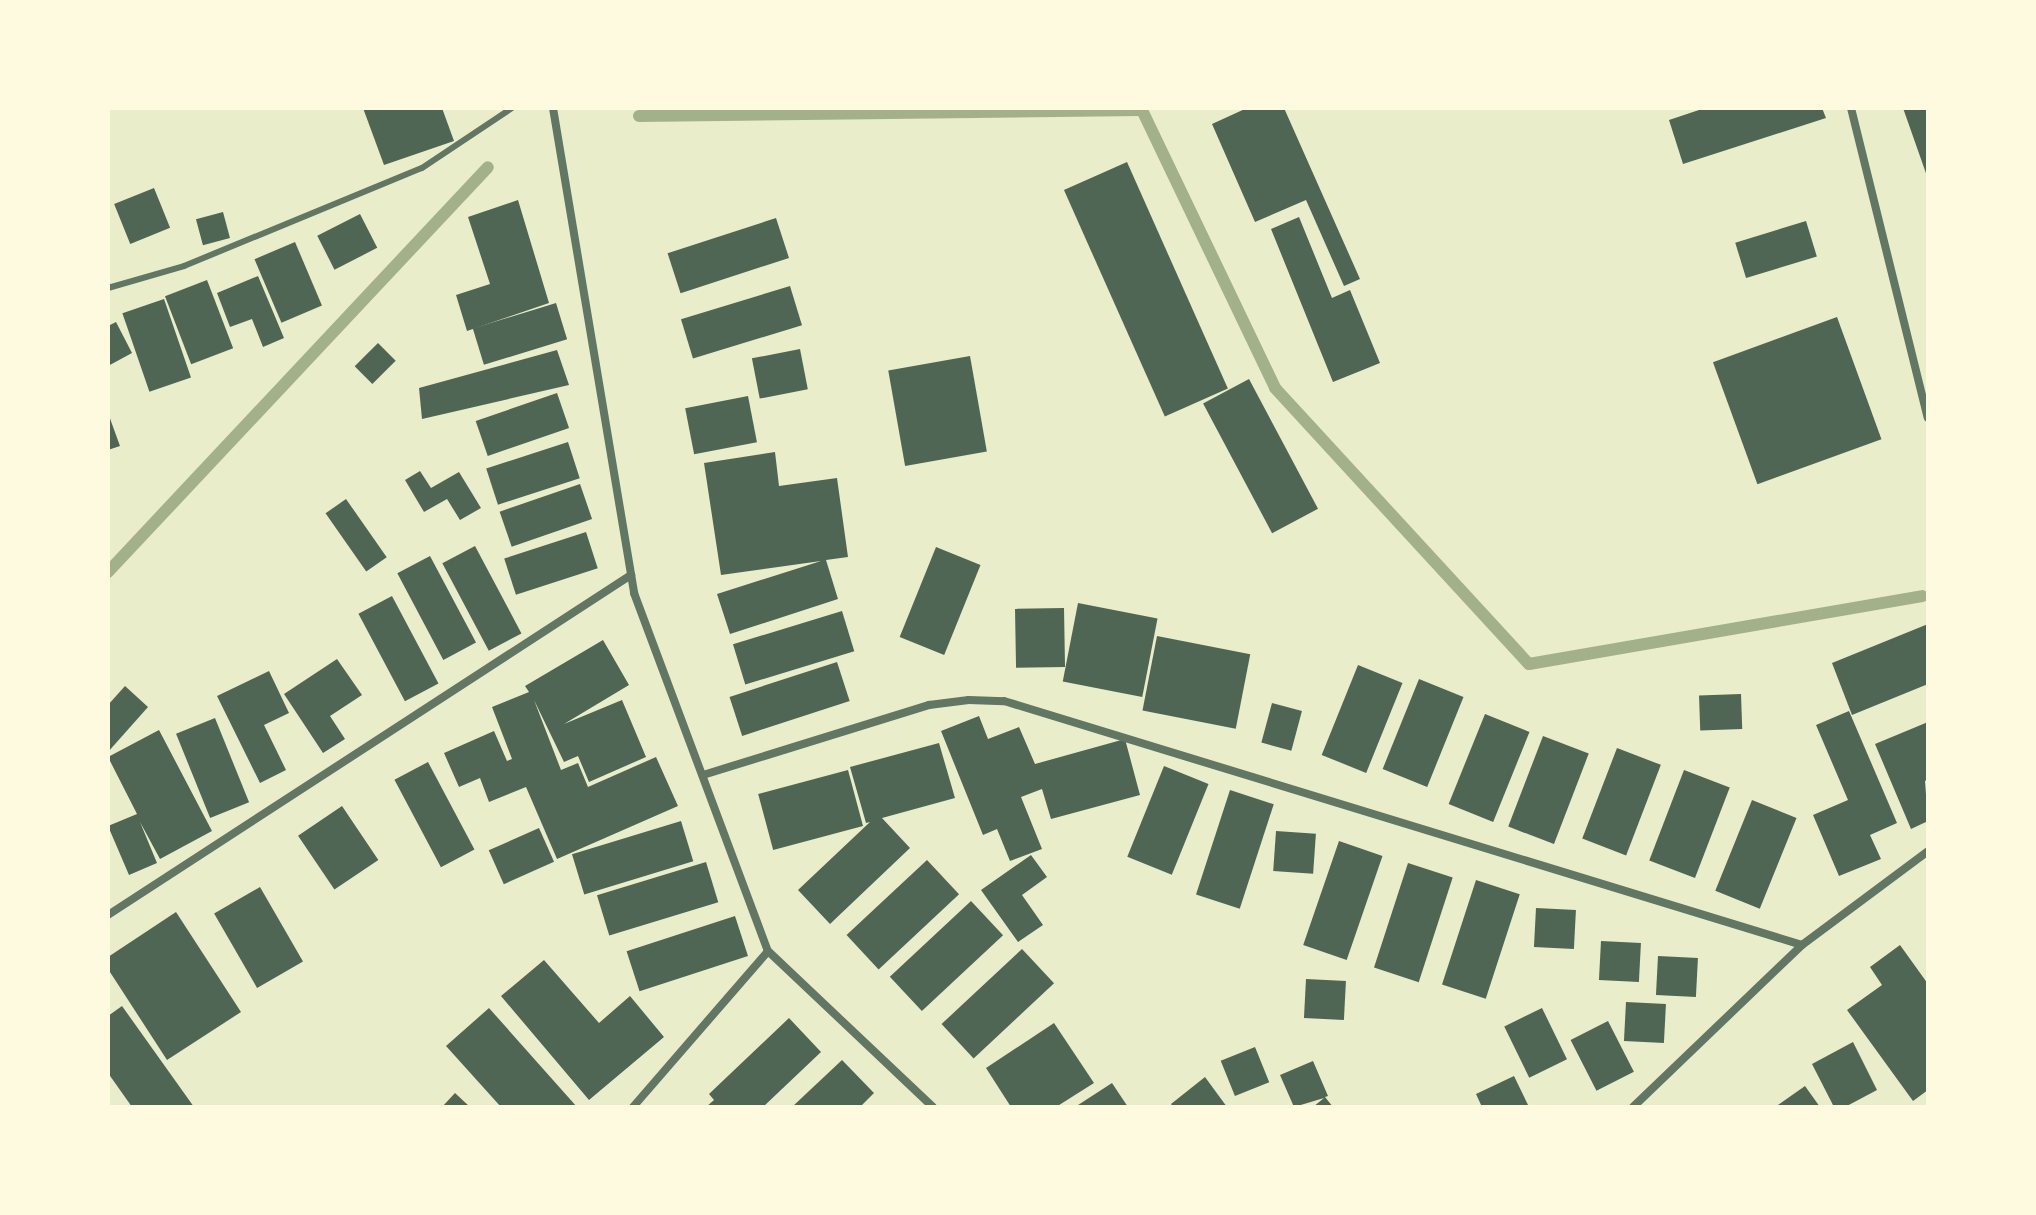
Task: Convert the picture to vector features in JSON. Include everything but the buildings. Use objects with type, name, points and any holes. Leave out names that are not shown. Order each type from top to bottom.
[{"type":"street","points":[[553,108],[634,593],[768,951],[933,1107]]},
{"type":"street","points":[[1851,108],[1928,418]]},
{"type":"street","points":[[108,915],[631,575]]},
{"type":"street","points":[[703,775],[929,705],[969,700],[1004,701],[1802,945]]},
{"type":"street","points":[[1633,1107],[1802,945],[1928,851]]},
{"type":"street","points":[[633,1107],[768,951]]},
{"type":"lane","points":[[108,288],[184,266],[422,168],[512,108]]},
{"type":"waterway","points":[[639,116],[1142,110],[1275,388],[1529,664],[1922,596]]},
{"type":"waterway","points":[[108,572],[488,167]]}]
